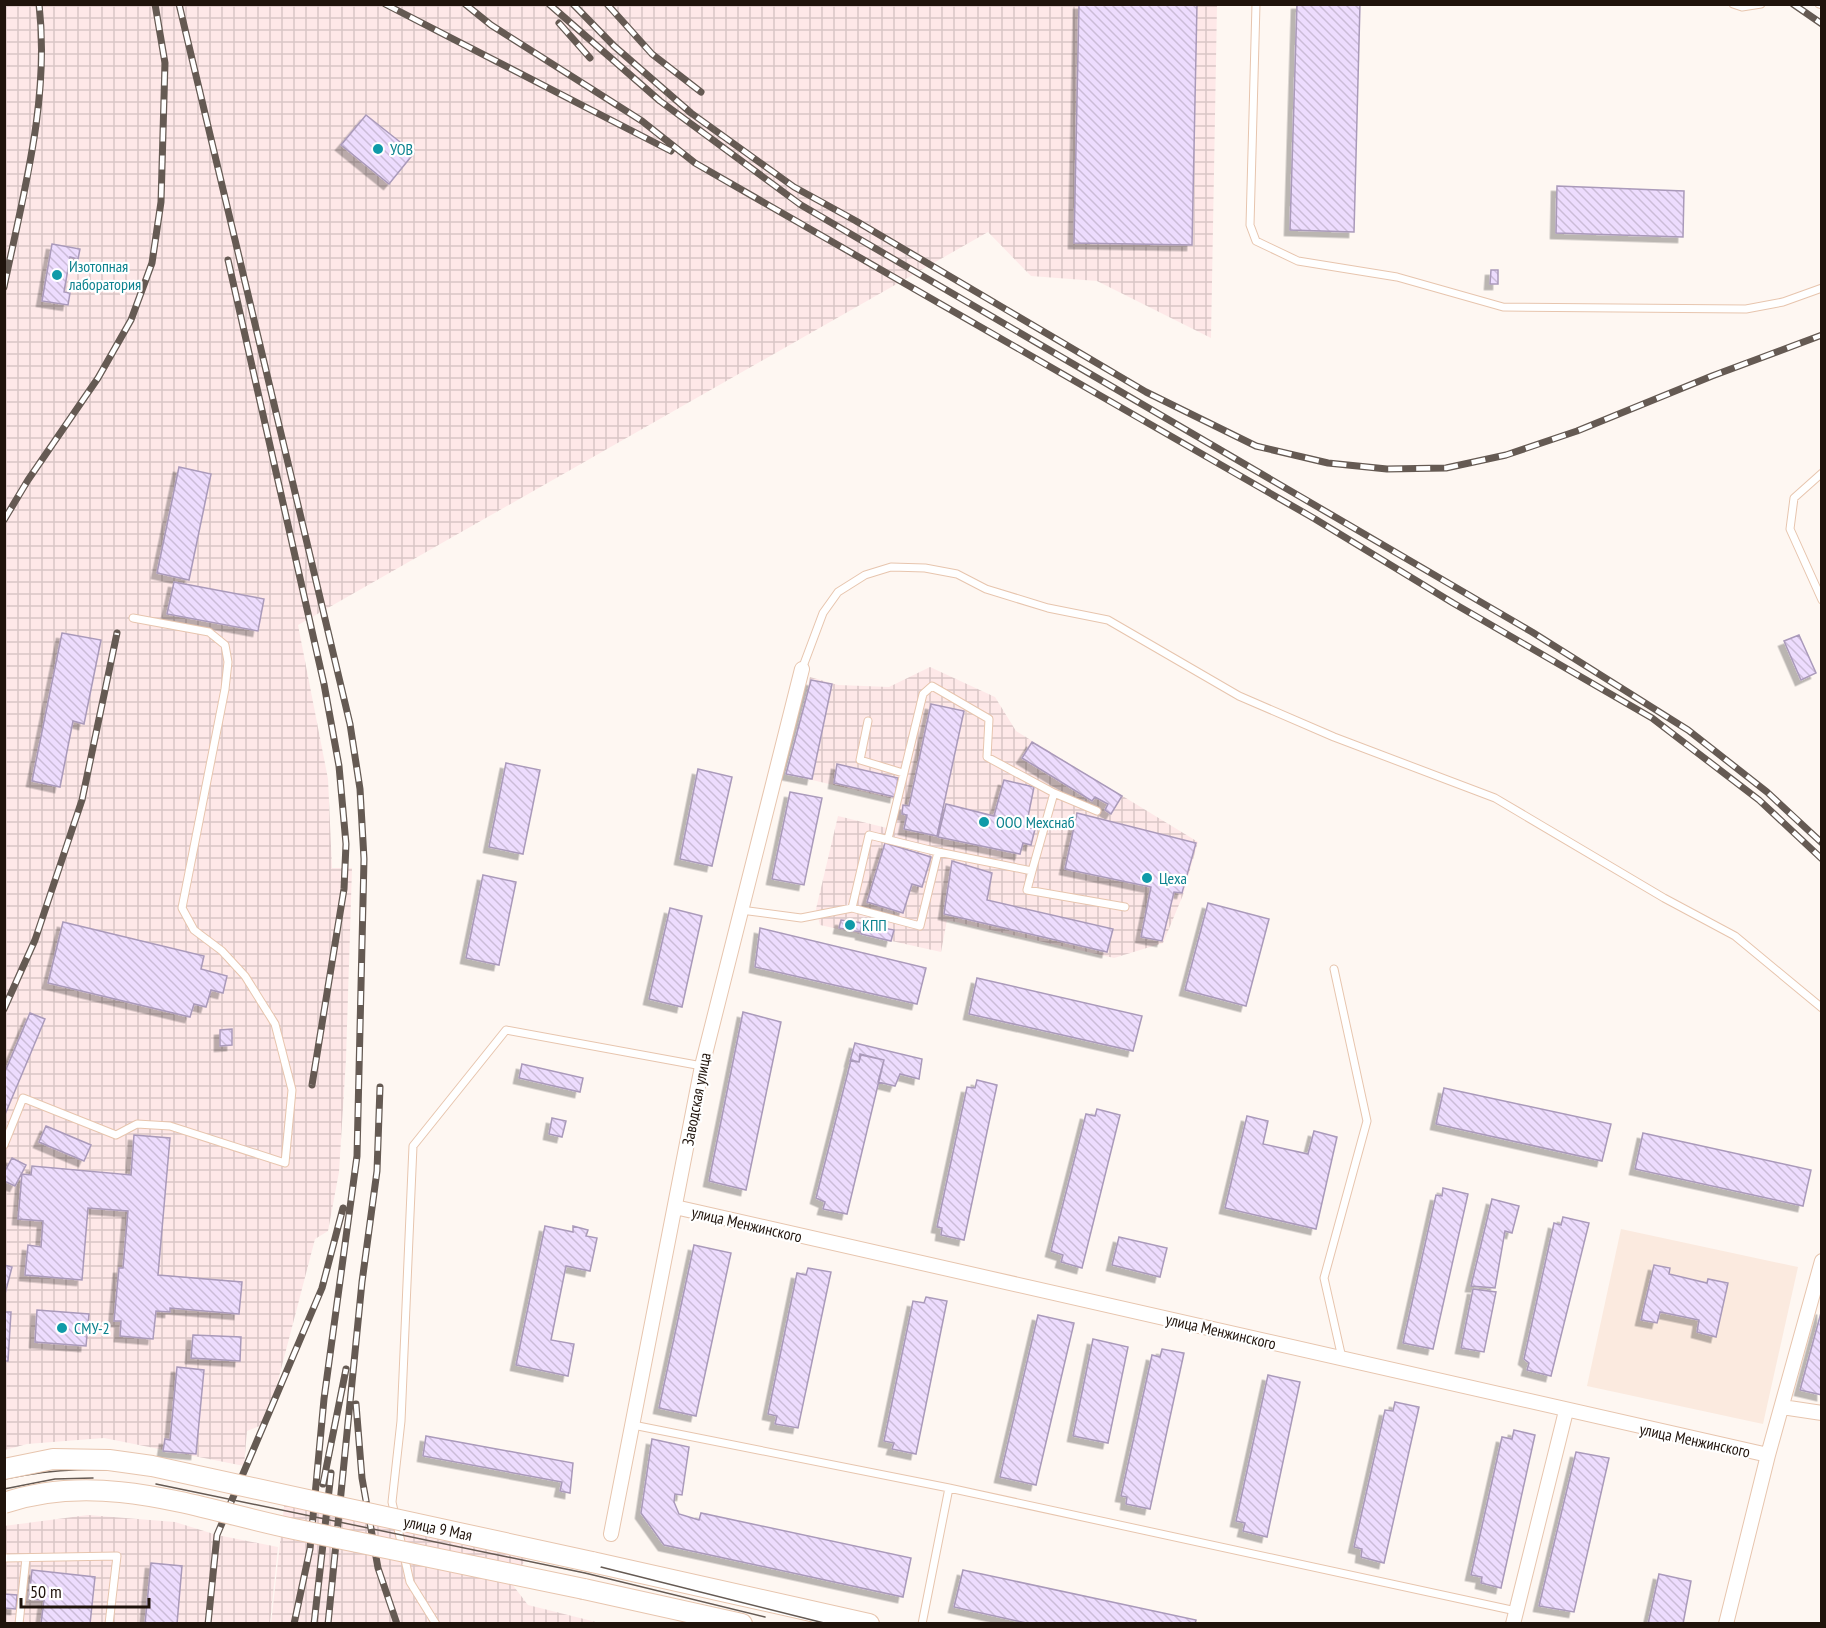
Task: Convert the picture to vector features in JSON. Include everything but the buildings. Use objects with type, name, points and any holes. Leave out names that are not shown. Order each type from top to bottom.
[{"type":"main road","name":"улица 9 Мая","points":[[4,1469],[53,1459],[109,1460],[152,1466],[869,1623]]},
{"type":"main road","name":"улица 9 Мая","points":[[4,1503],[58,1491],[105,1489],[146,1493],[256,1521],[742,1623]]},
{"type":"street","name":"Заводская улица","points":[[611,1534],[702,1066],[802,669]]},
{"type":"street","name":"улица Менжинского","points":[[675,1208],[1342,1358],[1566,1412],[1768,1455]]},
{"type":"street","points":[[1726,1623],[1768,1455],[1821,1261]]},
{"type":"street","points":[[1782,1407],[1821,1413]]},
{"type":"street","points":[[1515,1617],[1566,1412]]},
{"type":"lane","points":[[1256,4],[1250,225],[1256,241],[1298,261],[1397,278],[1503,307],[1746,309],[1783,302],[1821,288]]},
{"type":"lane","points":[[1733,4],[1742,7],[1761,4]]},
{"type":"lane","points":[[1821,473],[1794,498],[1790,529],[1821,600]]},
{"type":"lane","points":[[802,669],[823,613],[838,592],[865,575],[891,567],[925,568],[957,574],[986,589],[1048,609],[1108,620],[1239,696],[1334,737],[1495,798],[1664,898],[1736,936],[1821,1008]]},
{"type":"lane","points":[[4,1145],[24,1098],[116,1135],[137,1124],[170,1126],[285,1163],[292,1090],[275,1024],[245,976],[222,951],[194,930],[182,908],[225,688],[228,662],[225,645],[208,632],[133,618]]},
{"type":"lane","points":[[888,839],[923,694],[932,686],[989,719],[987,757],[1054,793],[1096,811]]},
{"type":"lane","points":[[868,721],[860,760],[903,773]]},
{"type":"lane","points":[[1054,793],[1027,890],[1125,907]]},
{"type":"lane","points":[[852,908],[869,835],[1032,871]]},
{"type":"lane","points":[[741,910],[801,918],[852,908],[920,926],[938,852]]},
{"type":"lane","points":[[1335,969],[1367,1121],[1324,1278],[1342,1358]]},
{"type":"lane","points":[[436,1623],[410,1582],[393,1502],[402,1421],[413,1146],[506,1030],[702,1066]]},
{"type":"lane","points":[[633,1425],[949,1488],[1515,1617]]},
{"type":"lane","points":[[922,1623],[949,1488]]},
{"type":"lane","points":[[4,1558],[117,1556],[109,1623]]},
{"type":"lane","points":[[19,1623],[26,1558]]},
{"type":"shaded area","points":[[5,5],[1217,5],[1211,338],[1097,281],[1031,276],[988,232],[298,625],[328,779],[332,868],[352,868],[346,1059],[339,1172],[328,1231],[315,1239],[267,1423],[247,1431],[244,1466],[104,1438],[27,1444],[5,1450]]},
{"type":"shaded area","points":[[930,667],[995,697],[1016,731],[1198,842],[1183,895],[1163,943],[1114,958],[947,920],[941,952],[820,925],[816,909],[838,816],[887,828],[894,799],[786,774],[810,677],[838,685],[889,687]]},
{"type":"shaded area","points":[[1621,1229],[1798,1267],[1763,1424],[1587,1386]]},
{"type":"shaded area","points":[[286,1489],[529,1555],[518,1571],[506,1576],[528,1605],[604,1624],[271,1624]]},
{"type":"shaded area","points":[[88,1515],[175,1522],[217,1535],[278,1547],[270,1623],[5,1623],[4,1526]]},
{"type":"tram line","points":[[4,1479],[77,1470],[112,1470],[150,1474],[585,1563],[828,1624]]},
{"type":"tram line","points":[[4,1489],[55,1479],[93,1478]]},
{"type":"tram line","points":[[156,1484],[585,1573],[765,1617]]},
{"type":"railway","points":[[4,287],[33,147],[38,111],[41,75],[39,4]]},
{"type":"railway","points":[[4,520],[28,480],[98,378],[131,320],[152,263],[161,202],[165,63],[155,4]]},
{"type":"railway","points":[[179,4],[350,724],[360,789],[364,859],[357,1156],[324,1399],[310,1549],[294,1624]]},
{"type":"railway","points":[[385,4],[671,151]]},
{"type":"railway","points":[[465,4],[491,25],[642,121],[695,163],[1315,519],[1453,603],[1652,718],[1759,800],[1822,859]]},
{"type":"railway","points":[[549,4],[660,101],[801,205],[1532,632],[1688,730],[1767,792],[1822,843]]},
{"type":"railway","points":[[573,4],[614,46],[691,113],[794,187],[856,221],[1146,392],[1256,446],[1328,463],[1387,469],[1446,468],[1506,455],[1577,431],[1712,376],[1822,335]]},
{"type":"railway","points":[[607,4],[652,54],[701,92]]},
{"type":"railway","points":[[1793,4],[1822,24]]},
{"type":"railway","points":[[559,23],[590,58]]},
{"type":"railway","points":[[228,260],[324,684],[339,766],[346,844],[344,889],[312,1085]]},
{"type":"railway","points":[[4,1009],[35,940],[82,800],[117,633]]},
{"type":"railway","points":[[328,1624],[362,1282],[377,1171],[380,1087]]},
{"type":"railway","points":[[208,1624],[217,1535],[322,1288],[343,1208]]},
{"type":"railway","points":[[323,1484],[346,1369]]},
{"type":"railway","points":[[356,1404],[362,1478],[378,1568],[397,1624]]},
{"type":"railway","points":[[314,1624],[331,1473]]},
{"type":"place","name":"УОВ","points":[[378,149]]},
{"type":"place","name":"Изотопная лаборатория","points":[[57,275]]},
{"type":"place","name":"ООО Мехснаб","points":[[984,822]]},
{"type":"place","name":"Цеха","points":[[1147,878]]},
{"type":"place","name":"КПП","points":[[850,925]]},
{"type":"place","name":"СМУ-2","points":[[62,1328]]}]
